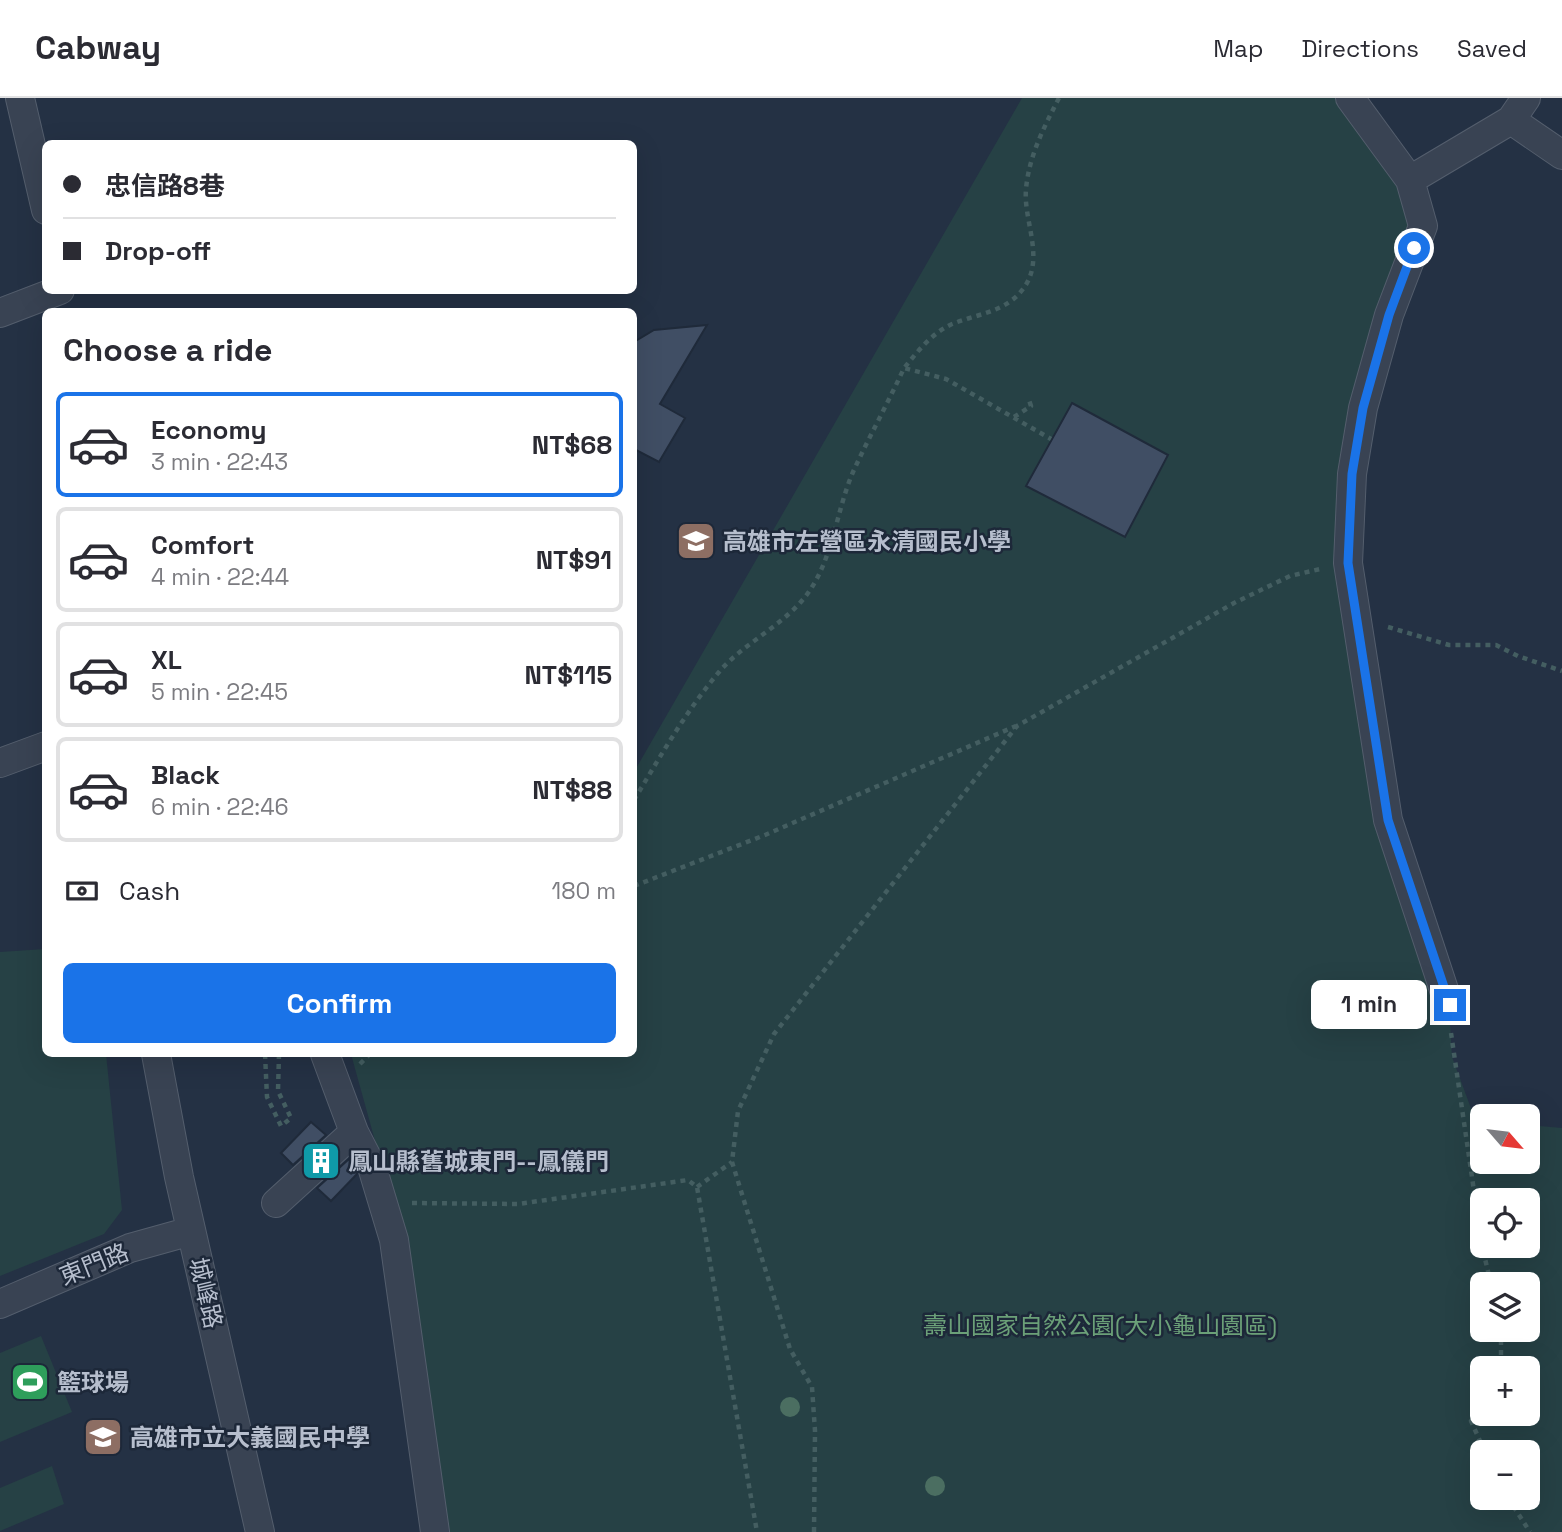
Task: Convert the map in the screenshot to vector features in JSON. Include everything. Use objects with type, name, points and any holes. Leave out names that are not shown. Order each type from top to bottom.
[{"type":"street","points":[[20,98],[42,192]]},
{"type":"street","points":[[1350,98],[1410,180],[1423,226],[1389,315],[1363,408],[1352,474],[1348,563],[1388,820],[1450,1005]]},
{"type":"street","points":[[1410,180],[1519,109],[1562,155]]},
{"type":"street","points":[[0,313],[51,294]]},
{"type":"street","points":[[0,763],[42,747]]},
{"type":"street","name":"城峰路","points":[[157,1057],[191,1231],[260,1532]]},
{"type":"street","points":[[326,1057],[354,1132],[367,1155],[394,1240],[435,1532]]},
{"type":"street","points":[[276,1203],[354,1132]]},
{"type":"street","name":"東門路","points":[[0,1304],[130,1248],[191,1231]]},
{"type":"path","points":[[637,795],[666,747],[719,673],[745,646],[788,613],[812,588],[841,517],[852,474],[904,368],[934,335],[951,325],[994,311],[1011,302],[1025,287],[1032,267],[1033,242],[1026,191],[1032,154],[1059,98]]},
{"type":"path","points":[[904,368],[946,379],[1051,439]]},
{"type":"path","points":[[1014,417],[1031,406],[1029,400]]},
{"type":"path","points":[[637,885],[765,835],[1017,726],[1234,603],[1290,576],[1348,563]]},
{"type":"path","points":[[1383,625],[1401,634],[1449,645],[1496,645],[1562,671]]},
{"type":"path","points":[[814,1532],[815,1432],[812,1387],[789,1349],[732,1162],[738,1111],[774,1034],[1017,726]]},
{"type":"path","points":[[1450,1005],[1452,1057],[1489,1272]]},
{"type":"path","points":[[265,1057],[267,1097],[282,1126],[291,1118],[278,1091],[279,1057]]},
{"type":"path","points":[[360,1064],[367,1057]]},
{"type":"path","points":[[697,1186],[732,1162]]},
{"type":"path","points":[[385,1211],[400,1203],[518,1204],[688,1180],[697,1186],[757,1532]]},
{"type":"path","points":[[1516,1510],[1530,1532]]},
{"type":"green space","name":"壽山國家自然公園(大小龜山園區)","points":[[1022,98],[1350,98],[1423,226],[1352,474],[1388,820],[1449,1005],[1452,1057],[1470,1106],[1470,1174],[1540,1174],[1540,1126],[1562,1128],[1562,1532],[442,1532],[382,1166],[352,1057],[637,1057],[637,767]]},
{"type":"green space","points":[[42,949],[42,1057],[106,1057],[122,1210],[104,1234],[0,1276],[0,952]]},
{"type":"green space","name":"籃球場","points":[[41,1336],[72,1412],[0,1442],[0,1353]]},
{"type":"green space","points":[[52,1466],[64,1504],[0,1531],[0,1488]]},
{"type":"building","points":[[707,325],[660,404],[685,418],[659,462],[637,451],[637,340],[654,330]]},
{"type":"building","points":[[1072,403],[1168,455],[1125,537],[1026,486]]},
{"type":"building","points":[[311,1122],[326,1135],[293,1165],[281,1153]]},
{"type":"building","points":[[349,1159],[357,1174],[331,1201],[317,1188]]},
{"type":"place","name":"高雄市左營區永清國民小學","points":[[696,541]]},
{"type":"place","name":"鳳山縣舊城東門--鳳儀門","points":[[321,1161]]},
{"type":"place","name":"籃球場","points":[[30,1382]]},
{"type":"place","name":"高雄市立大義國民中學","points":[[103,1437]]},
{"type":"route","points":[[1414,248],[1389,315],[1363,408],[1352,474],[1348,563],[1388,820],[1450,1005]]}]
